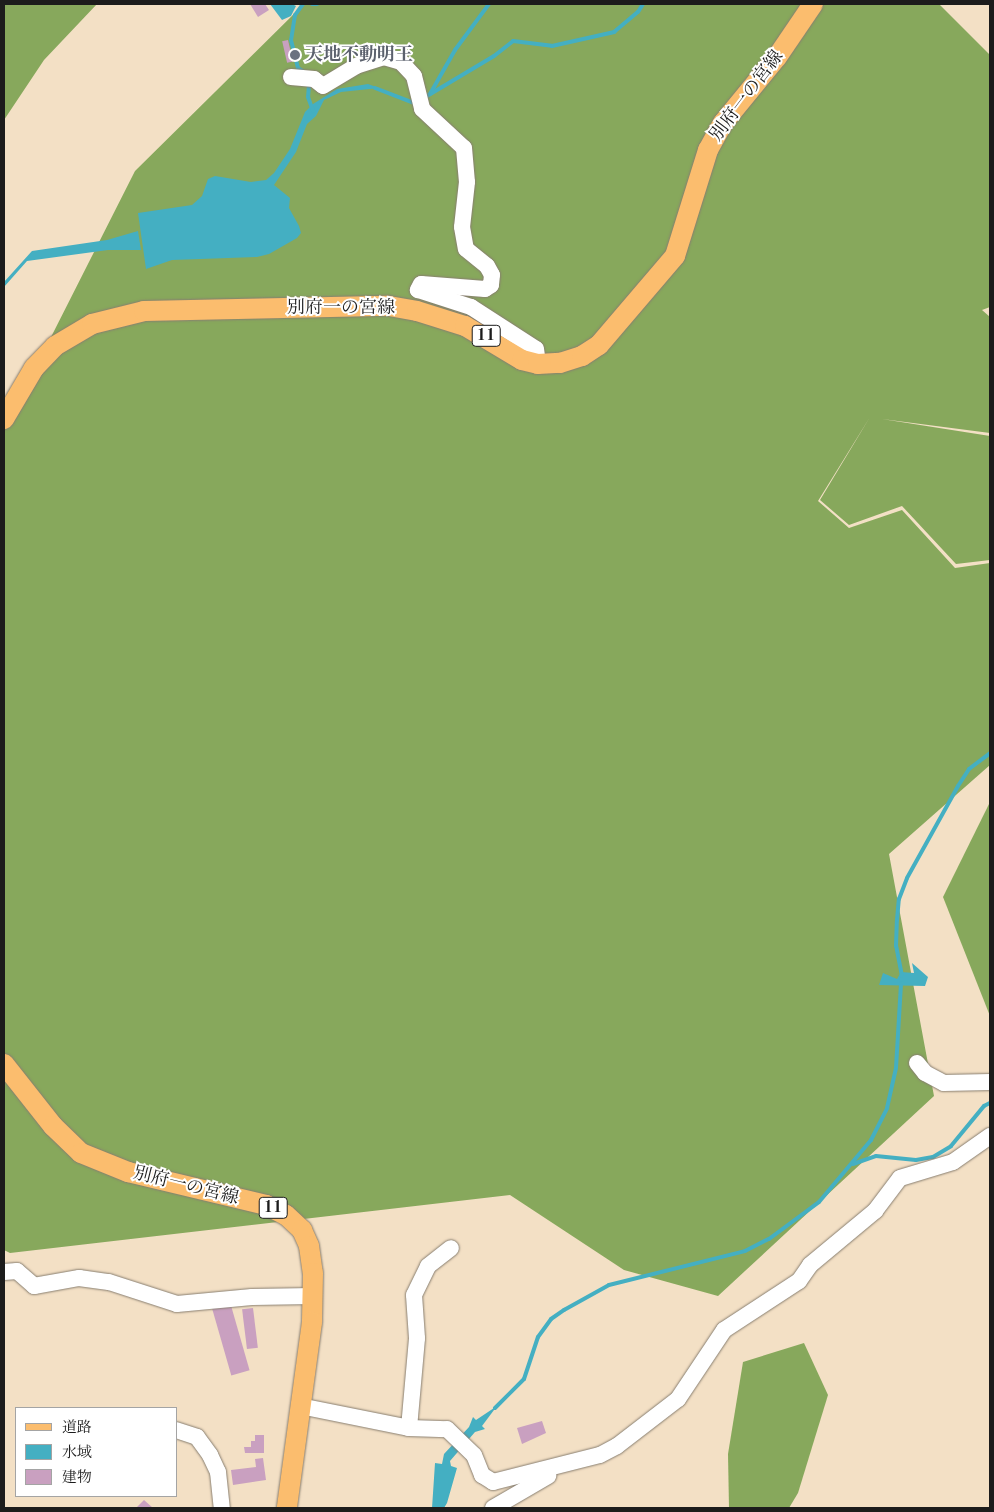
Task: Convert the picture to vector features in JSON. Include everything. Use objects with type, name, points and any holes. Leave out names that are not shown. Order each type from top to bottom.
[{"type":"main road","name":"別府一の宮線","points":[[4,419],[34,368],[55,346],[92,324],[144,311],[389,306],[417,311],[465,326],[522,360],[538,364],[560,363],[582,356],[599,344],[675,256],[708,150],[724,124],[778,57],[813,4]]},
{"type":"main road","name":"別府一の宮線","points":[[4,1064],[53,1126],[81,1154],[128,1172],[266,1206],[286,1215],[302,1230],[309,1246],[313,1296],[287,1508]]},
{"type":"street","points":[[292,77],[314,79],[323,86],[356,66],[384,58],[401,62],[414,76],[422,108],[464,148],[467,182],[462,227],[466,249],[487,266],[492,275],[491,285],[485,289],[421,284],[418,290],[471,307],[536,349],[538,364]]},
{"type":"street","points":[[917,1064],[925,1072],[944,1083],[990,1082]]},
{"type":"street","points":[[300,1406],[409,1428],[436,1427],[454,1434],[468,1447],[482,1475],[494,1482],[564,1465],[617,1446],[670,1406],[685,1390],[695,1371],[708,1359],[724,1330],[799,1281],[810,1266],[875,1211],[900,1178],[953,1162],[990,1136]]},
{"type":"street","points":[[409,1428],[417,1338],[414,1295],[428,1266],[451,1248]]},
{"type":"street","points":[[4,1272],[17,1271],[34,1286],[79,1278],[110,1282],[177,1304],[252,1296],[313,1296]]},
{"type":"street","points":[[178,1431],[196,1437],[210,1455],[218,1472],[222,1508]]},
{"type":"street","points":[[493,1508],[564,1465]]},
{"type":"green space","points":[[4,4],[97,4],[44,60],[4,120]]},
{"type":"green space","points":[[304,4],[939,4],[990,55],[990,307],[982,310],[990,317],[990,433],[882,419],[990,436],[990,560],[956,564],[902,506],[849,525],[820,500],[870,417],[818,501],[849,528],[902,510],[955,568],[990,563],[990,765],[889,854],[934,1096],[718,1296],[624,1270],[510,1195],[10,1253],[4,1250],[4,430],[135,171]]},
{"type":"green space","points":[[990,802],[990,1016],[943,897]]},
{"type":"green space","points":[[804,1343],[828,1395],[798,1493],[789,1508],[729,1508],[728,1454],[743,1362]]},
{"type":"water","points":[[270,4],[292,4],[296,6],[291,16],[282,20]]},
{"type":"water","points":[[368,84],[379,88],[341,92],[324,100],[316,116],[307,124],[296,152],[274,185],[290,198],[289,208],[301,233],[297,238],[269,254],[257,257],[172,260],[146,269],[138,213],[192,205],[202,196],[208,179],[215,176],[251,182],[266,180],[274,173],[290,149],[305,112],[313,104],[337,89]]},
{"type":"water","points":[[138,231],[141,250],[108,250],[27,261],[4,287],[4,282],[32,251],[107,240]]},
{"type":"water","points":[[912,963],[928,977],[925,986],[879,985],[883,973],[897,979],[901,972],[914,973]]},
{"type":"water","points":[[497,1406],[482,1426],[485,1429],[475,1432],[450,1461],[451,1466],[457,1468],[444,1508],[432,1508],[435,1463],[442,1464],[444,1454],[469,1427],[473,1417],[476,1420]]},
{"type":"building","points":[[250,4],[265,4],[269,10],[258,17]]},
{"type":"building","points":[[288,40],[293,61],[287,63],[282,41]]},
{"type":"building","points":[[230,1302],[250,1370],[231,1375],[212,1307]]},
{"type":"building","points":[[253,1308],[258,1348],[247,1349],[242,1309]]},
{"type":"building","points":[[542,1421],[546,1433],[522,1444],[517,1428]]},
{"type":"building","points":[[255,1435],[264,1435],[264,1453],[245,1453],[244,1447],[251,1447],[251,1441],[255,1441]]},
{"type":"building","points":[[263,1458],[266,1480],[233,1485],[231,1470],[256,1467],[255,1459]]},
{"type":"building","points":[[144,1500],[153,1508],[136,1508]]},
{"type":"waterway","points":[[303,4],[295,15],[291,40],[298,68],[304,72]]},
{"type":"waterway","points":[[312,4],[317,4]]},
{"type":"waterway","points":[[430,94],[455,50],[489,4]]},
{"type":"waterway","points":[[427,96],[494,56],[513,41],[552,46],[614,32],[638,12],[643,4]]},
{"type":"waterway","points":[[309,84],[308,97],[313,111]]},
{"type":"waterway","points":[[375,88],[412,102]]},
{"type":"waterway","points":[[902,976],[896,946],[897,920],[899,899],[907,878],[969,769],[990,753]]},
{"type":"waterway","points":[[495,1408],[524,1379],[538,1337],[551,1319],[564,1310],[609,1285],[745,1251],[769,1239],[819,1202],[871,1140],[887,1108],[896,1068],[901,983]]},
{"type":"waterway","points":[[853,1164],[876,1156],[916,1160],[933,1157],[951,1146],[984,1106],[990,1103]]},
{"type":"place","name":"天地不動明王","points":[[295,55]]}]
